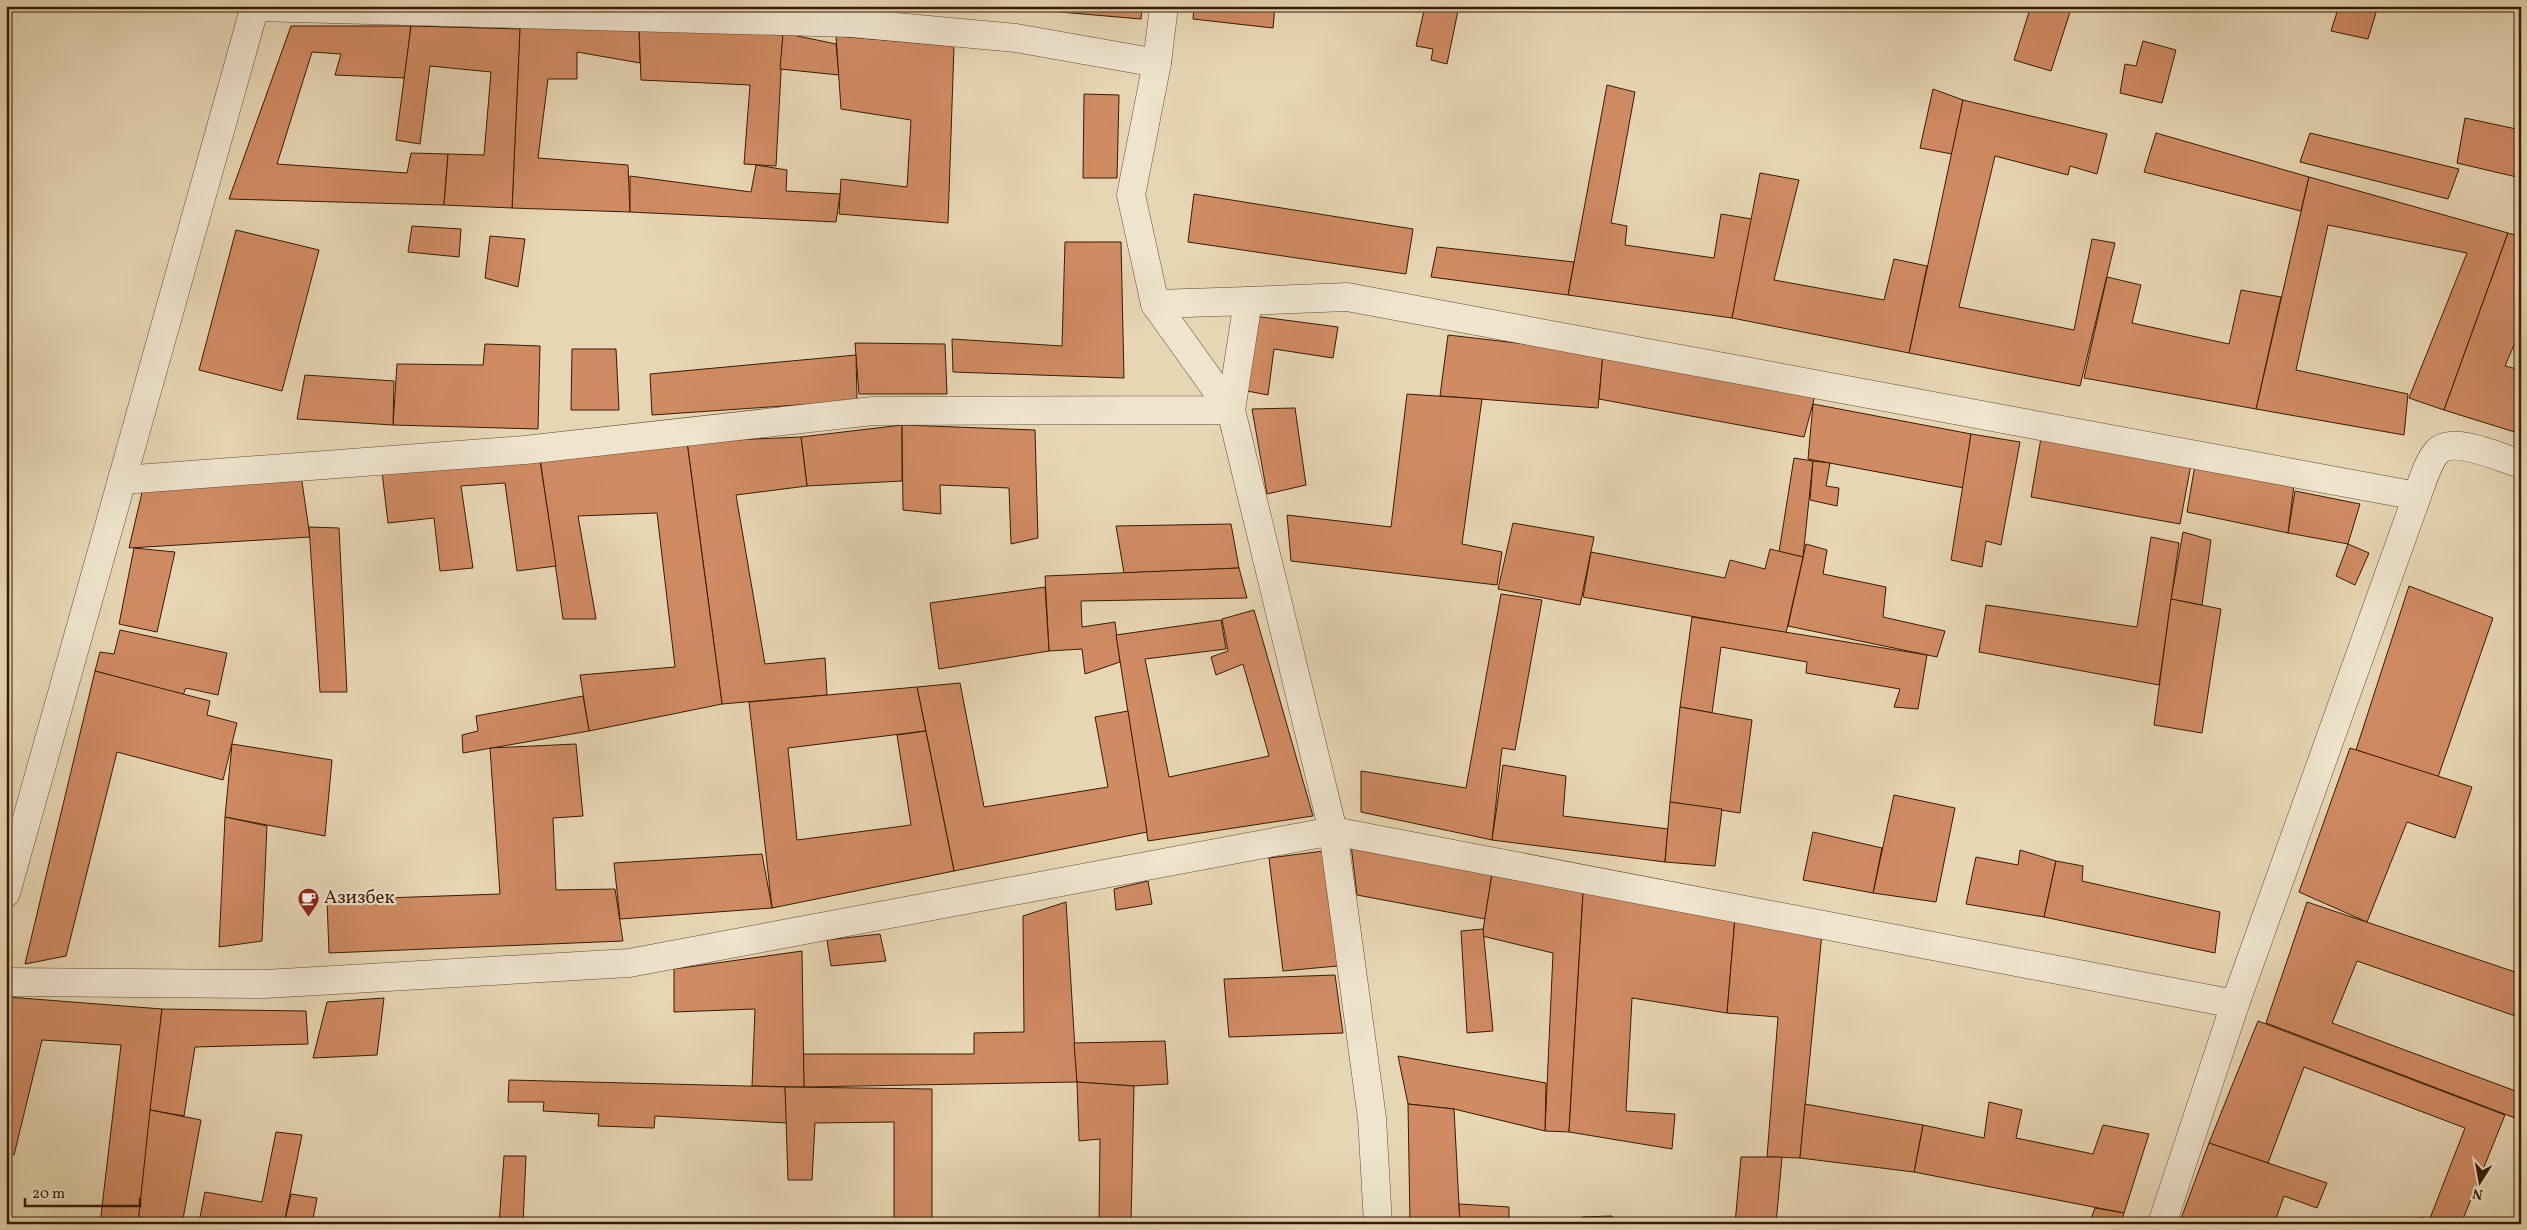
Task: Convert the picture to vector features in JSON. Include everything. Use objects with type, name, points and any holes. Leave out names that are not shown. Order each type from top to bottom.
[{"type":"street","points":[[6,893],[255,6],[852,23],[1016,38],[1157,63]]},
{"type":"street","points":[[1164,6],[1157,63],[1131,195],[1155,304],[1231,410],[1333,831],[1372,1118],[1378,1224]]},
{"type":"street","points":[[1155,304],[1347,297],[2416,496]]},
{"type":"street","points":[[1231,410],[1248,301]]},
{"type":"street","points":[[122,480],[525,450],[873,411],[1231,410]]},
{"type":"street","points":[[2162,1224],[2235,1004],[2416,496],[2435,454],[2444,446],[2456,444],[2521,464]]},
{"type":"street","points":[[6,982],[265,984],[629,963],[1333,831],[2235,1004]]},
{"type":"building","points":[[990,6],[1142,6],[1141,19]]},
{"type":"building","points":[[1194,6],[1275,6],[1273,28],[1193,19]]},
{"type":"building","points":[[1425,6],[1459,6],[1447,64],[1431,60],[1433,49],[1416,46]]},
{"type":"building","points":[[2031,6],[2072,6],[2051,71],[2014,60]]},
{"type":"building","points":[[2339,6],[2378,6],[2368,39],[2331,31]]},
{"type":"building","points":[[520,23],[639,28],[640,63],[577,52],[577,79],[548,79],[538,158],[628,165],[630,212],[512,208]]},
{"type":"building","points":[[291,26],[411,26],[405,78],[335,75],[341,54],[312,52],[277,164],[407,173],[411,153],[448,154],[444,205],[229,199]]},
{"type":"building","points":[[411,26],[520,29],[512,208],[444,205],[448,154],[484,155],[491,72],[430,66],[420,144],[396,140]]},
{"type":"building","points":[[639,28],[783,33],[776,166],[744,164],[750,85],[641,80]]},
{"type":"building","points":[[783,33],[836,44],[839,75],[780,69]]},
{"type":"building","points":[[836,36],[954,46],[948,223],[839,214],[841,179],[907,187],[911,120],[841,109]]},
{"type":"building","points":[[2143,41],[2176,50],[2162,103],[2120,93],[2125,64],[2136,66]]},
{"type":"building","points":[[1607,85],[1635,92],[1611,223],[1627,226],[1625,245],[1714,258],[1721,214],[1752,219],[1732,318],[1568,295]]},
{"type":"building","points":[[1933,89],[1963,100],[1952,154],[1920,148]]},
{"type":"building","points":[[1084,94],[1119,95],[1117,178],[1083,178]]},
{"type":"building","points":[[1963,100],[2107,134],[2097,174],[2070,166],[2068,175],[1995,156],[1959,307],[2074,330],[2092,239],[2115,243],[2080,386],[1909,353]]},
{"type":"building","points":[[2465,118],[2521,130],[2521,178],[2457,163]]},
{"type":"building","points":[[2156,133],[2309,177],[2301,211],[2144,172]]},
{"type":"building","points":[[2310,133],[2459,169],[2448,199],[2300,162]]},
{"type":"building","points":[[756,165],[787,170],[786,191],[840,194],[836,222],[630,212],[630,176],[751,192]]},
{"type":"building","points":[[1760,173],[1799,180],[1774,280],[1884,300],[1894,259],[1927,266],[1909,353],[1732,318]]},
{"type":"building","points":[[2309,177],[2508,233],[2444,410],[2409,398],[2467,253],[2328,225],[2296,370],[2408,394],[2404,435],[2256,409]]},
{"type":"building","points":[[1194,194],[1413,229],[1406,274],[1188,242]]},
{"type":"building","points":[[412,226],[461,229],[459,257],[408,252]]},
{"type":"building","points":[[236,230],[319,250],[282,391],[199,370]]},
{"type":"building","points":[[2508,233],[2521,237],[2521,329],[2505,366],[2521,370],[2521,434],[2444,410]]},
{"type":"building","points":[[490,236],[525,239],[518,287],[485,278]]},
{"type":"building","points":[[1065,242],[1121,242],[1124,378],[953,372],[952,339],[1062,346]]},
{"type":"building","points":[[1437,247],[1574,262],[1568,295],[1431,277]]},
{"type":"building","points":[[2107,277],[2141,285],[2132,323],[2229,344],[2241,290],[2281,297],[2256,409],[2084,378]]},
{"type":"building","points":[[1254,316],[1338,327],[1333,358],[1274,349],[1268,395],[1242,390]]},
{"type":"building","points":[[1448,335],[1603,353],[1598,408],[1440,396]]},
{"type":"building","points":[[855,343],[945,344],[947,394],[859,394]]},
{"type":"building","points":[[485,344],[540,346],[538,429],[393,425],[397,364],[483,365]]},
{"type":"building","points":[[572,349],[616,349],[619,410],[571,410]]},
{"type":"building","points":[[1603,353],[1816,392],[1804,437],[1599,399]]},
{"type":"building","points":[[856,355],[857,401],[652,415],[650,374]]},
{"type":"building","points":[[305,375],[394,381],[393,425],[297,419]]},
{"type":"building","points":[[1407,394],[1482,399],[1462,544],[1502,552],[1497,585],[1291,561],[1287,515],[1391,527]]},
{"type":"building","points":[[1813,404],[1971,434],[1964,488],[1808,459]]},
{"type":"building","points":[[1295,408],[1306,485],[1267,494],[1252,409]]},
{"type":"building","points":[[902,425],[902,481],[807,486],[801,437]]},
{"type":"building","points":[[902,425],[1035,430],[1038,538],[1011,544],[1009,488],[940,485],[941,514],[903,510]]},
{"type":"building","points":[[2042,432],[2192,459],[2180,524],[2031,497]]},
{"type":"building","points":[[1971,434],[2020,442],[2001,545],[1986,541],[1982,567],[1951,560]]},
{"type":"building","points":[[801,437],[807,486],[736,495],[765,664],[825,658],[827,695],[722,704],[687,442]]},
{"type":"building","points":[[687,442],[722,704],[589,731],[580,675],[675,667],[657,513],[578,516],[596,619],[563,619],[538,445]]},
{"type":"building","points":[[539,454],[556,566],[517,571],[505,483],[461,486],[473,568],[440,571],[434,518],[388,523],[382,472]]},
{"type":"building","points":[[1794,458],[1813,461],[1803,557],[1779,552]]},
{"type":"building","points":[[2196,459],[2295,477],[2288,533],[2187,512]]},
{"type":"building","points":[[1813,461],[1830,463],[1826,486],[1839,488],[1837,506],[1810,500]]},
{"type":"building","points":[[301,475],[310,537],[129,548],[144,484]]},
{"type":"building","points":[[2295,491],[2360,504],[2348,544],[2288,533]]},
{"type":"building","points":[[1513,523],[1594,537],[1580,605],[1498,589]]},
{"type":"building","points":[[1231,524],[1239,568],[1124,573],[1116,526]]},
{"type":"building","points":[[309,527],[339,528],[347,692],[320,692]]},
{"type":"building","points":[[2183,532],[2211,540],[2202,605],[2171,599]]},
{"type":"building","points":[[2151,537],[2179,543],[2159,685],[1979,652],[1986,605],[2137,627]]},
{"type":"building","points":[[1806,544],[1827,550],[1823,574],[1886,587],[1883,617],[1945,631],[1937,657],[1788,626]]},
{"type":"building","points":[[2348,544],[2369,553],[2355,585],[2336,576]]},
{"type":"building","points":[[134,548],[175,552],[157,632],[119,624]]},
{"type":"building","points":[[1770,549],[1803,557],[1786,633],[1583,597],[1591,552],[1725,578],[1730,560],[1765,569]]},
{"type":"building","points":[[1239,568],[1247,598],[1081,601],[1082,627],[1115,622],[1120,662],[1085,674],[1082,649],[1049,651],[1045,576]]},
{"type":"building","points":[[2409,586],[2493,618],[2438,777],[2356,750]]},
{"type":"building","points":[[1045,587],[1049,651],[939,669],[930,603]]},
{"type":"building","points":[[1501,594],[1542,600],[1515,750],[1502,748],[1492,840],[1361,812],[1361,771],[1466,788]]},
{"type":"building","points":[[2171,599],[2221,609],[2202,733],[2154,725]]},
{"type":"building","points":[[1254,610],[1313,816],[1148,841],[1116,635],[1221,620],[1226,649],[1145,659],[1169,777],[1269,756],[1243,664],[1216,675],[1211,657],[1228,651],[1222,619]]},
{"type":"building","points":[[1692,617],[1927,655],[1918,709],[1894,707],[1900,689],[1806,673],[1807,662],[1721,647],[1712,713],[1680,707]]},
{"type":"building","points":[[120,630],[227,653],[218,695],[186,688],[183,695],[95,671],[100,652],[114,654]]},
{"type":"building","points":[[95,671],[210,701],[207,715],[237,723],[223,780],[117,752],[66,956],[25,964]]},
{"type":"building","points":[[960,683],[984,807],[1108,787],[1095,717],[1128,711],[1147,832],[954,871],[917,687]]},
{"type":"building","points":[[917,687],[954,871],[772,908],[749,702]],"holes":[[[925,731],[897,735],[911,825],[797,840],[788,748]]]},
{"type":"building","points":[[583,696],[589,731],[463,753],[462,735],[478,731],[476,716]]},
{"type":"building","points":[[1680,707],[1752,720],[1740,813],[1670,802]]},
{"type":"building","points":[[232,744],[332,760],[325,836],[225,817]]},
{"type":"building","points":[[576,744],[583,816],[553,818],[556,890],[615,889],[623,941],[329,953],[327,900],[500,894],[490,748]]},
{"type":"building","points":[[2350,748],[2472,787],[2455,838],[2407,822],[2367,922],[2299,892]]},
{"type":"building","points":[[1503,765],[1566,776],[1563,816],[1668,829],[1665,862],[1492,840]]},
{"type":"building","points":[[1894,795],[1955,808],[1936,902],[1873,893]]},
{"type":"building","points":[[1670,802],[1722,809],[1715,866],[1665,862]]},
{"type":"building","points":[[225,817],[267,826],[262,941],[219,947]]},
{"type":"building","points":[[1813,832],[1882,848],[1873,893],[1803,880]]},
{"type":"building","points":[[1351,845],[1492,874],[1485,919],[1357,895]]},
{"type":"building","points":[[1331,850],[1348,965],[1283,971],[1269,858]]},
{"type":"building","points":[[2020,850],[2056,861],[2044,917],[1966,904],[1976,857],[2018,865]]},
{"type":"building","points":[[762,854],[772,908],[620,919],[614,863]]},
{"type":"building","points":[[2056,861],[2083,866],[2082,881],[2220,912],[2215,953],[2044,917]]},
{"type":"building","points":[[1492,874],[1583,893],[1569,1132],[1545,1131],[1553,953],[1482,936]]},
{"type":"building","points":[[1148,881],[1152,904],[1116,910],[1114,889]]},
{"type":"building","points":[[1583,893],[1735,918],[1727,1013],[1632,998],[1626,1111],[1675,1114],[1672,1149],[1569,1132]]},
{"type":"building","points":[[1066,902],[1077,1082],[804,1087],[803,1054],[974,1054],[974,1033],[1024,1032],[1023,916]]},
{"type":"building","points":[[2307,902],[2521,974],[2521,1018],[2357,961],[2332,1023],[2521,1093],[2521,1102],[2515,1118],[2266,1023]]},
{"type":"building","points":[[1735,918],[1822,933],[1800,1158],[1767,1157],[1778,1017],[1727,1013]]},
{"type":"building","points":[[1483,929],[1493,1031],[1467,1033],[1461,931]]},
{"type":"building","points":[[880,934],[886,961],[831,966],[827,940]]},
{"type":"building","points":[[802,951],[804,1087],[752,1086],[755,1009],[674,1012],[674,969]]},
{"type":"building","points":[[1335,975],[1343,1033],[1229,1037],[1224,979]]},
{"type":"building","points":[[8,997],[162,1009],[138,1224],[100,1224],[121,1045],[42,1040],[14,1155],[6,1152],[6,1005]]},
{"type":"building","points":[[384,998],[377,1055],[313,1058],[327,1002]]},
{"type":"building","points":[[162,1009],[306,1011],[308,1044],[195,1047],[184,1116],[150,1110]]},
{"type":"building","points":[[2258,1021],[2505,1115],[2461,1224],[2436,1224],[2429,1221],[2465,1128],[2304,1067],[2268,1163],[2209,1143]]},
{"type":"building","points":[[1165,1041],[1168,1084],[1134,1086],[1077,1082],[1074,1043]]},
{"type":"building","points":[[1398,1056],[1546,1083],[1545,1131],[1454,1109],[1408,1104]]},
{"type":"building","points":[[509,1080],[785,1087],[787,1123],[655,1116],[654,1128],[598,1126],[599,1114],[543,1111],[544,1102],[508,1102]]},
{"type":"building","points":[[1077,1082],[1134,1086],[1131,1224],[1099,1224],[1100,1139],[1079,1141]]},
{"type":"building","points":[[785,1087],[932,1089],[932,1224],[894,1224],[894,1122],[815,1123],[812,1180],[788,1180]]},
{"type":"building","points":[[1989,1102],[2022,1110],[2016,1138],[2093,1154],[2103,1125],[2149,1134],[2124,1213],[1914,1172],[1923,1125],[1984,1138]]},
{"type":"building","points":[[1408,1104],[1454,1109],[1460,1224],[1410,1224]]},
{"type":"building","points":[[1805,1104],[1923,1125],[1914,1172],[1800,1158]]},
{"type":"building","points":[[150,1110],[201,1120],[183,1219],[199,1222],[205,1192],[262,1202],[276,1132],[302,1135],[284,1224],[138,1224]]},
{"type":"building","points":[[2209,1143],[2327,1183],[2317,1208],[2284,1196],[2274,1224],[2179,1224]]},
{"type":"building","points":[[504,1156],[526,1156],[523,1224],[499,1224]]},
{"type":"building","points":[[1741,1157],[1782,1157],[1776,1224],[1735,1224]]},
{"type":"building","points":[[291,1194],[317,1198],[312,1224],[284,1224]]},
{"type":"building","points":[[1459,1204],[1509,1207],[1509,1224],[1460,1224]]},
{"type":"building","points":[[2095,1208],[2124,1213],[2120,1224],[2089,1224]]},
{"type":"building","points":[[1612,1216],[1612,1224],[1582,1224],[1582,1217]]},
{"type":"building","points":[[2421,1217],[2440,1224],[2419,1224]]},
{"type":"place","name":"Азизбек","points":[[308,917]]}]
